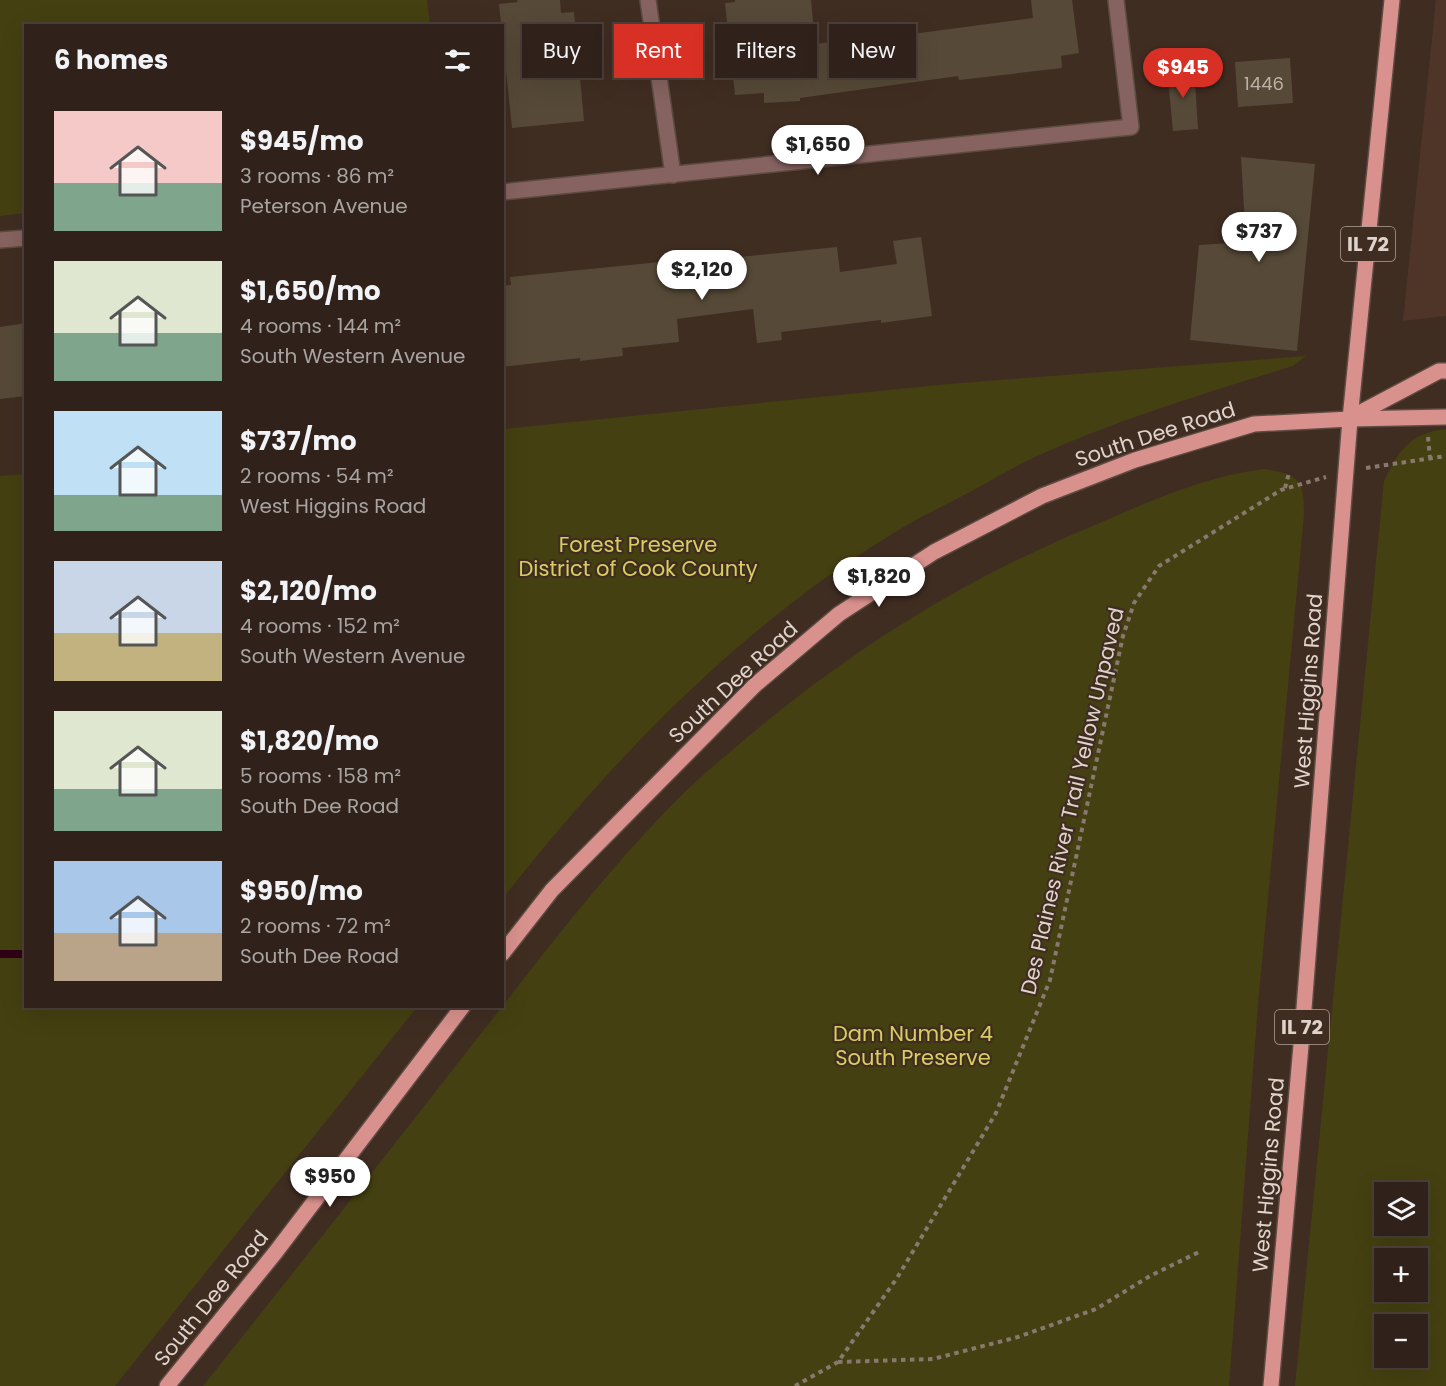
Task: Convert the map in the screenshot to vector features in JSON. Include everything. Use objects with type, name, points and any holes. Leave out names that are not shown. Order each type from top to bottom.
[{"type":"main road","name":"West Higgins Road","points":[[1270,1386],[1304,1010],[1350,418],[1392,0]]},
{"type":"main road","points":[[1350,418],[1432,375],[1446,371]]},
{"type":"main road","name":"South Dee Road","points":[[504,951],[552,890],[755,685],[839,614],[934,552],[1035,499],[1135,460],[1254,424],[1350,418],[1446,417]]},
{"type":"main road","name":"South Dee Road","points":[[168,1386],[275,1253],[461,1008]]},
{"type":"street","points":[[648,0],[673,175]]},
{"type":"street","points":[[504,192],[1131,127],[1116,0]]},
{"type":"street","points":[[0,240],[24,238]]},
{"type":"path","points":[[1427,437],[1430,458]]},
{"type":"path","points":[[1393,462],[1446,456]]},
{"type":"path","points":[[1286,488],[1289,473]]},
{"type":"path","name":"Des Plaines River Trail Yellow Unpaved","points":[[795,1386],[838,1362],[897,1278],[996,1113],[1050,980],[1123,636],[1134,603],[1159,566],[1286,488],[1300,483]]},
{"type":"path","points":[[838,1362],[933,1359],[1018,1337],[1096,1309],[1150,1276],[1201,1251]]},
{"type":"shaded area","points":[[1436,0],[1446,0],[1446,316],[1403,321]]},
{"type":"green space","points":[[0,0],[427,0],[430,24],[24,24],[24,213],[0,216]]},
{"type":"green space","name":"Forest Preserve District of Cook County","points":[[1306,356],[1293,366],[1130,419],[1035,457],[908,525],[833,572],[780,612],[680,700],[588,797],[504,897],[504,429],[949,384]]},
{"type":"green space","points":[[1446,429],[1446,1386],[1295,1386],[1384,481],[1401,452],[1423,434]]},
{"type":"green space","name":"Dam Number 4 South Preserve","points":[[1265,469],[1293,477],[1301,486],[1304,515],[1258,1004],[1229,1386],[203,1386],[501,1008],[504,1008],[504,1004],[584,903],[665,812],[721,759],[832,671],[911,618],[952,594],[1036,551],[1148,502],[1194,485]]},
{"type":"green space","points":[[24,474],[24,1008],[416,1008],[115,1386],[0,1386],[0,476]]},
{"type":"building","points":[[517,0],[560,0],[561,13],[574,12],[575,24],[522,24],[522,78],[580,78],[584,121],[512,128],[504,52],[504,24],[501,24],[499,4],[518,2]]},
{"type":"building","points":[[735,0],[811,0],[813,24],[727,24],[725,3],[735,2]]},
{"type":"building","points":[[1031,0],[1072,0],[1079,53],[1061,56],[1062,68],[959,80],[958,76],[800,98],[800,101],[764,103],[764,93],[735,95],[733,78],[817,78],[817,44],[829,42],[829,78],[916,78],[916,33],[1033,18]]},
{"type":"building","points":[[1290,58],[1293,103],[1238,107],[1235,62]]},
{"type":"building","points":[[1194,67],[1198,129],[1173,131],[1167,69]]},
{"type":"building","points":[[1241,157],[1315,164],[1297,351],[1190,340],[1199,245],[1246,242]]},
{"type":"building","points":[[921,237],[932,316],[781,332],[782,340],[757,343],[753,309],[677,319],[679,342],[622,348],[623,356],[580,361],[580,358],[504,367],[504,286],[511,285],[510,277],[837,247],[840,272],[897,264],[893,241]]},
{"type":"building","points":[[24,323],[24,396],[0,399],[0,327]]},
{"type":"waterway","points":[[0,954],[24,954]]}]
